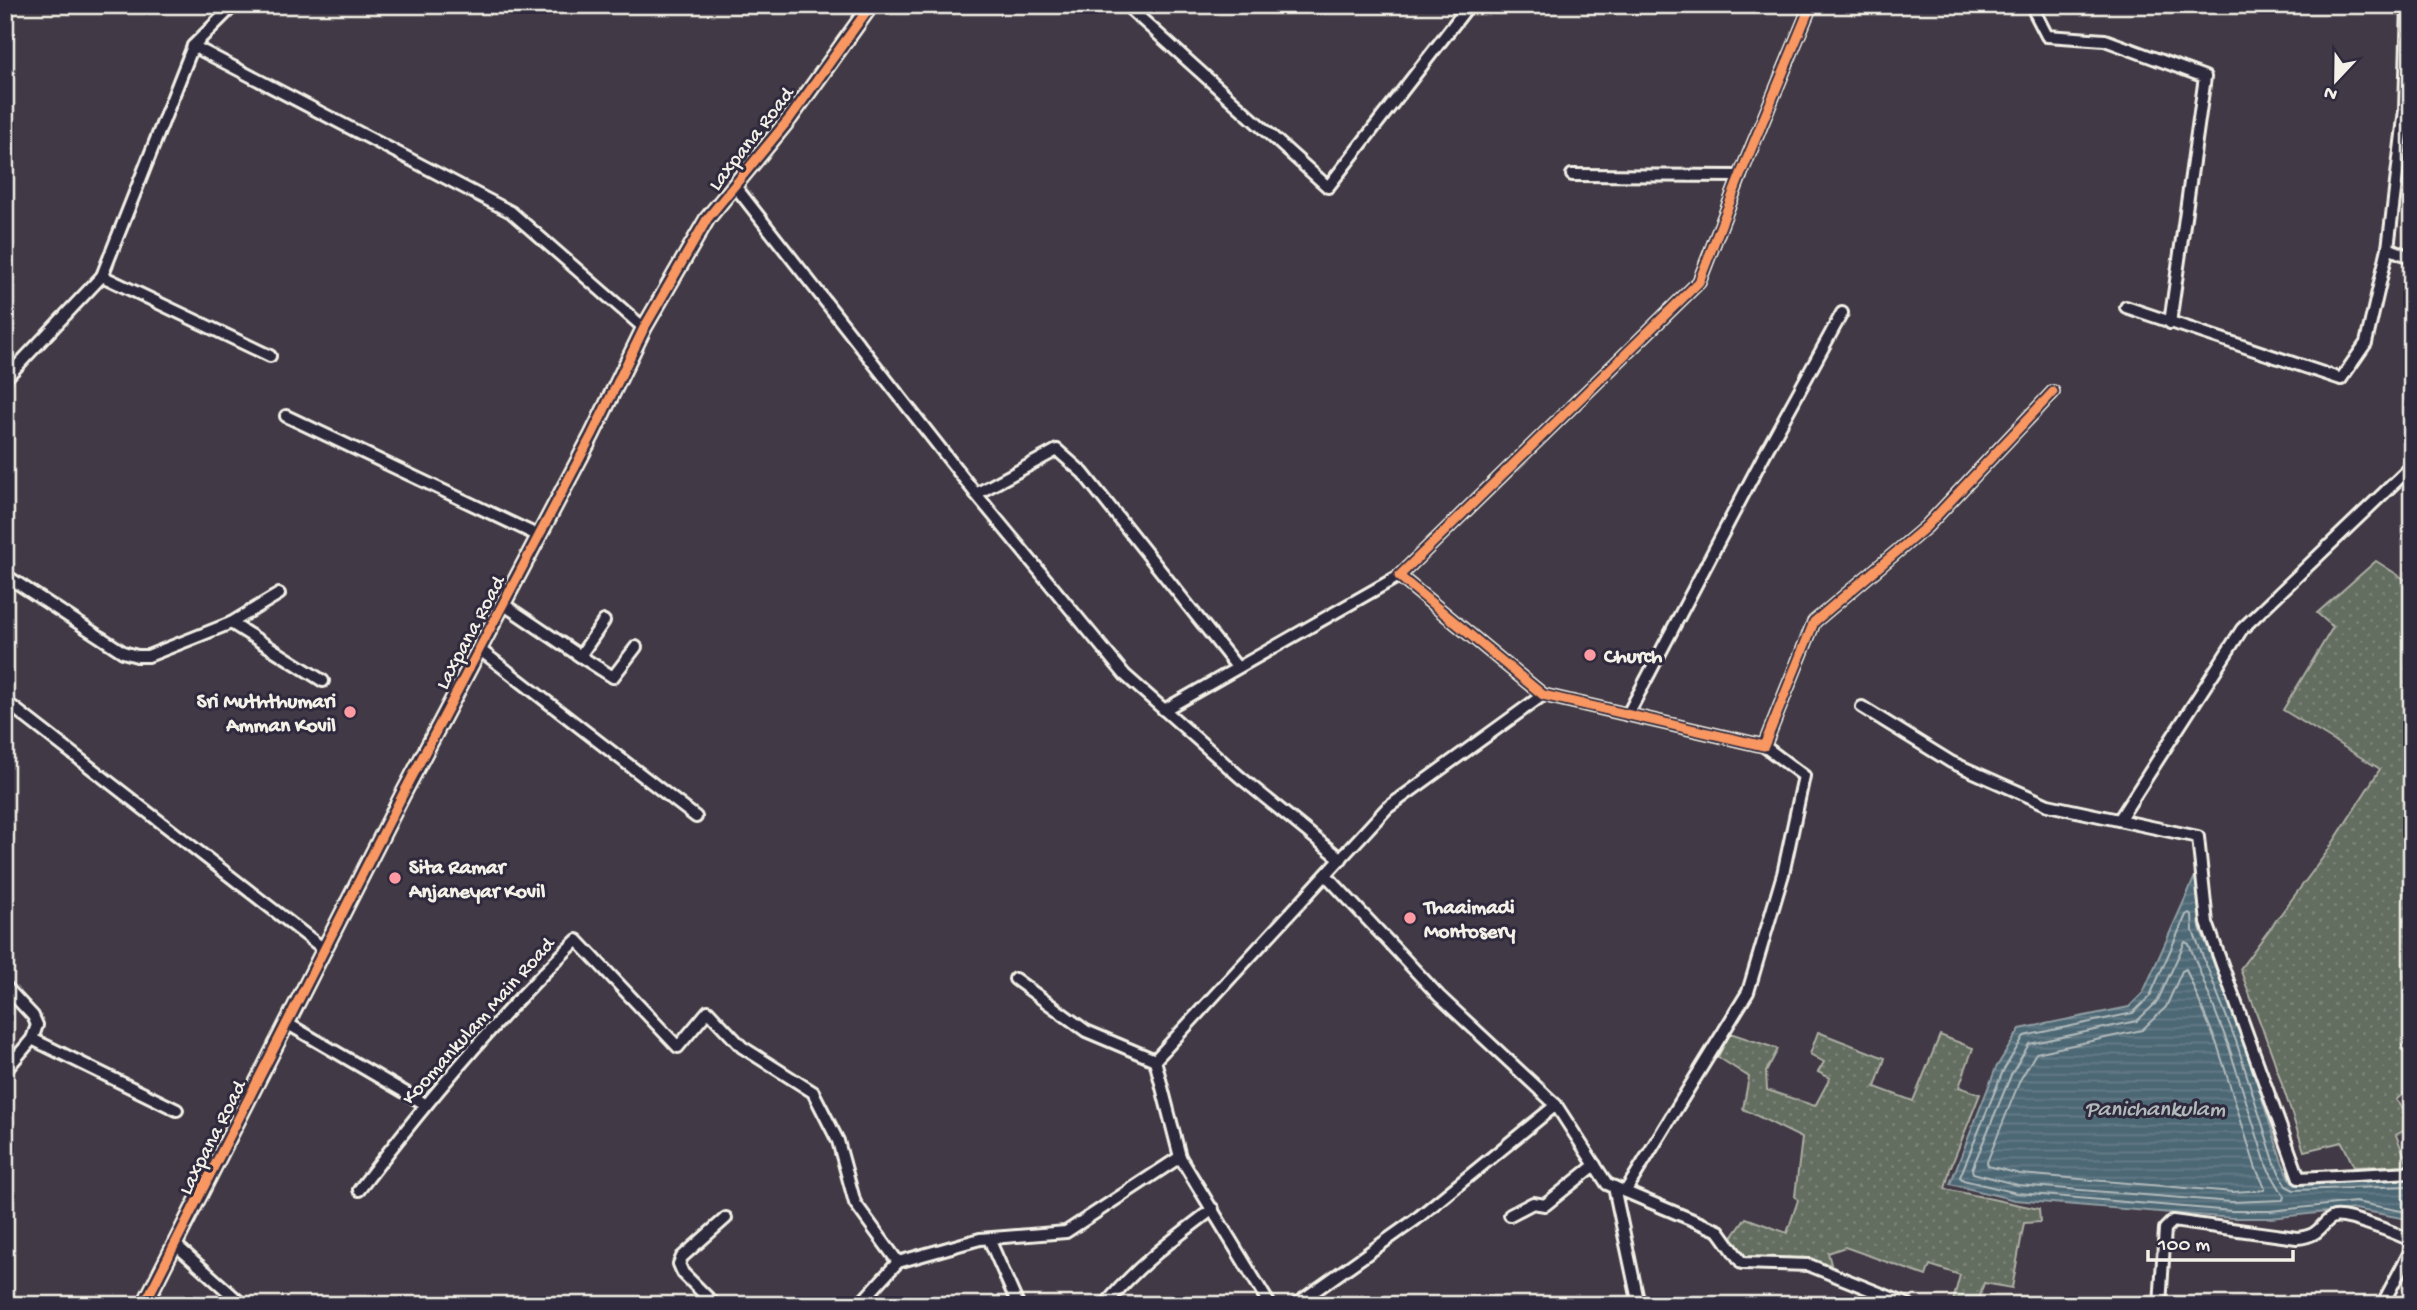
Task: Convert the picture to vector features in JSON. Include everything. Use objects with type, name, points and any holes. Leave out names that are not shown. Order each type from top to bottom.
[{"type":"street","points":[[5,379],[102,276],[193,46],[234,5]]},
{"type":"street","name":"Laxpana Road","points":[[144,1305],[402,796],[593,435],[644,328],[708,219],[790,118],[871,5]]},
{"type":"street","points":[[1126,5],[1328,187],[1469,5]]},
{"type":"street","points":[[1164,710],[1399,576],[1699,282],[1811,5]]},
{"type":"street","points":[[2031,5],[2047,36],[2105,40],[2205,76],[2169,323]]},
{"type":"street","points":[[2126,307],[2340,379],[2366,343],[2388,248],[2408,109],[2408,5]]},
{"type":"street","points":[[193,46],[510,212],[644,328]]},
{"type":"street","points":[[1572,175],[1740,176]]},
{"type":"street","points":[[735,186],[976,494],[1125,675],[1240,777],[1341,859]]},
{"type":"street","points":[[2388,248],[2412,258]]},
{"type":"street","points":[[102,276],[270,356]]},
{"type":"street","points":[[1628,714],[1842,313]]},
{"type":"street","points":[[1764,746],[1814,622],[1926,527],[2053,392]]},
{"type":"street","points":[[286,416],[539,536]]},
{"type":"street","points":[[976,494],[1057,450],[1083,473],[1237,667]]},
{"type":"street","points":[[2119,820],[2242,629],[2412,466]]},
{"type":"street","points":[[5,575],[124,652],[137,656],[148,656],[231,623],[279,594]]},
{"type":"street","points":[[1399,576],[1543,695],[1764,746],[1804,776],[1783,874],[1748,992],[1625,1192]]},
{"type":"street","points":[[503,604],[613,677],[636,647]]},
{"type":"street","points":[[580,656],[604,621]]},
{"type":"street","points":[[231,623],[323,681]]},
{"type":"street","points":[[480,649],[696,817]]},
{"type":"street","points":[[1155,1060],[1387,808],[1543,695]]},
{"type":"street","points":[[5,701],[325,950]]},
{"type":"street","points":[[1862,706],[1951,762],[2048,805],[2198,838],[2207,923],[2299,1178],[2412,1172]]},
{"type":"street","points":[[1326,875],[1439,996],[1556,1105],[1607,1184],[1719,1231],[1742,1264],[1809,1265],[1909,1305]]},
{"type":"street","name":"Koomankulam Main Road","points":[[359,1190],[425,1104],[524,991],[577,940],[678,1047],[708,1011],[741,1047],[813,1092],[838,1141],[855,1203],[898,1262]]},
{"type":"street","points":[[1015,979],[1086,1031],[1155,1060]]},
{"type":"street","points":[[5,986],[37,1025],[33,1039],[5,1071]]},
{"type":"street","points":[[288,1024],[425,1104]]},
{"type":"street","points":[[33,1039],[177,1110]]},
{"type":"street","points":[[1155,1060],[1180,1157],[1270,1305]]},
{"type":"street","points":[[1295,1305],[1415,1220],[1556,1105]]},
{"type":"street","points":[[859,1305],[898,1262],[989,1239],[1066,1232],[1180,1157]]},
{"type":"street","points":[[1510,1215],[1533,1203],[1545,1205],[1595,1165]]},
{"type":"street","points":[[1614,1187],[1639,1305]]},
{"type":"street","points":[[1105,1305],[1126,1279],[1159,1249],[1213,1209]]},
{"type":"street","points":[[2160,1305],[2165,1229],[2173,1221],[2297,1238],[2308,1237],[2318,1232],[2330,1220],[2340,1217],[2395,1231],[2412,1241]]},
{"type":"street","points":[[715,1305],[683,1273],[679,1264],[682,1257],[726,1218]]},
{"type":"street","points":[[989,1239],[1018,1305]]},
{"type":"street","points":[[176,1245],[243,1305]]},
{"type":"street","points":[[2382,1305],[2411,1253]]},
{"type":"green space","points":[[2376,561],[2412,584],[2412,1030],[2401,1049],[2412,1060],[2412,1086],[2396,1100],[2412,1118],[2412,1126],[2396,1135],[2408,1165],[2354,1167],[2342,1142],[2304,1151],[2240,969],[2327,852],[2380,769],[2283,710],[2333,627],[2317,613]]},
{"type":"green space","points":[[1818,1032],[1885,1058],[1875,1087],[1913,1101],[1940,1035],[1973,1048],[1959,1087],[1980,1094],[1950,1169],[1945,1189],[2039,1209],[2040,1222],[2024,1223],[2012,1288],[1984,1283],[1977,1305],[1952,1305],[1960,1275],[1930,1265],[1926,1276],[1845,1247],[1828,1253],[1831,1264],[1744,1258],[1731,1239],[1746,1218],[1787,1233],[1798,1200],[1795,1196],[1802,1138],[1743,1109],[1749,1077],[1718,1057],[1730,1033],[1778,1049],[1766,1072],[1767,1090],[1815,1106],[1830,1078],[1818,1072],[1824,1062],[1810,1054]]},
{"type":"water","name":"Panichankulam","points":[[2197,872],[2200,928],[2243,1038],[2282,1162],[2292,1182],[2412,1180],[2412,1220],[2355,1209],[2271,1218],[2232,1218],[2015,1200],[1950,1184],[1996,1068],[2020,1029],[2129,1007],[2143,993]]},
{"type":"cycle path","points":[[144,1305],[402,796],[592,435],[644,328],[707,219],[790,118],[871,5]]},
{"type":"cycle path","points":[[1811,5],[1699,282],[1399,576],[1543,695],[1764,746],[1814,622],[1926,527],[2053,392]]},
{"type":"place","name":"Church","points":[[1590,655]]},
{"type":"place","name":"Sri Muththumari Amman Kovil","points":[[350,712]]},
{"type":"place","name":"Sita Ramar Anjaneyar Kovil","points":[[395,878]]},
{"type":"place","name":"Thaaimadi Montosery","points":[[1410,918]]}]
